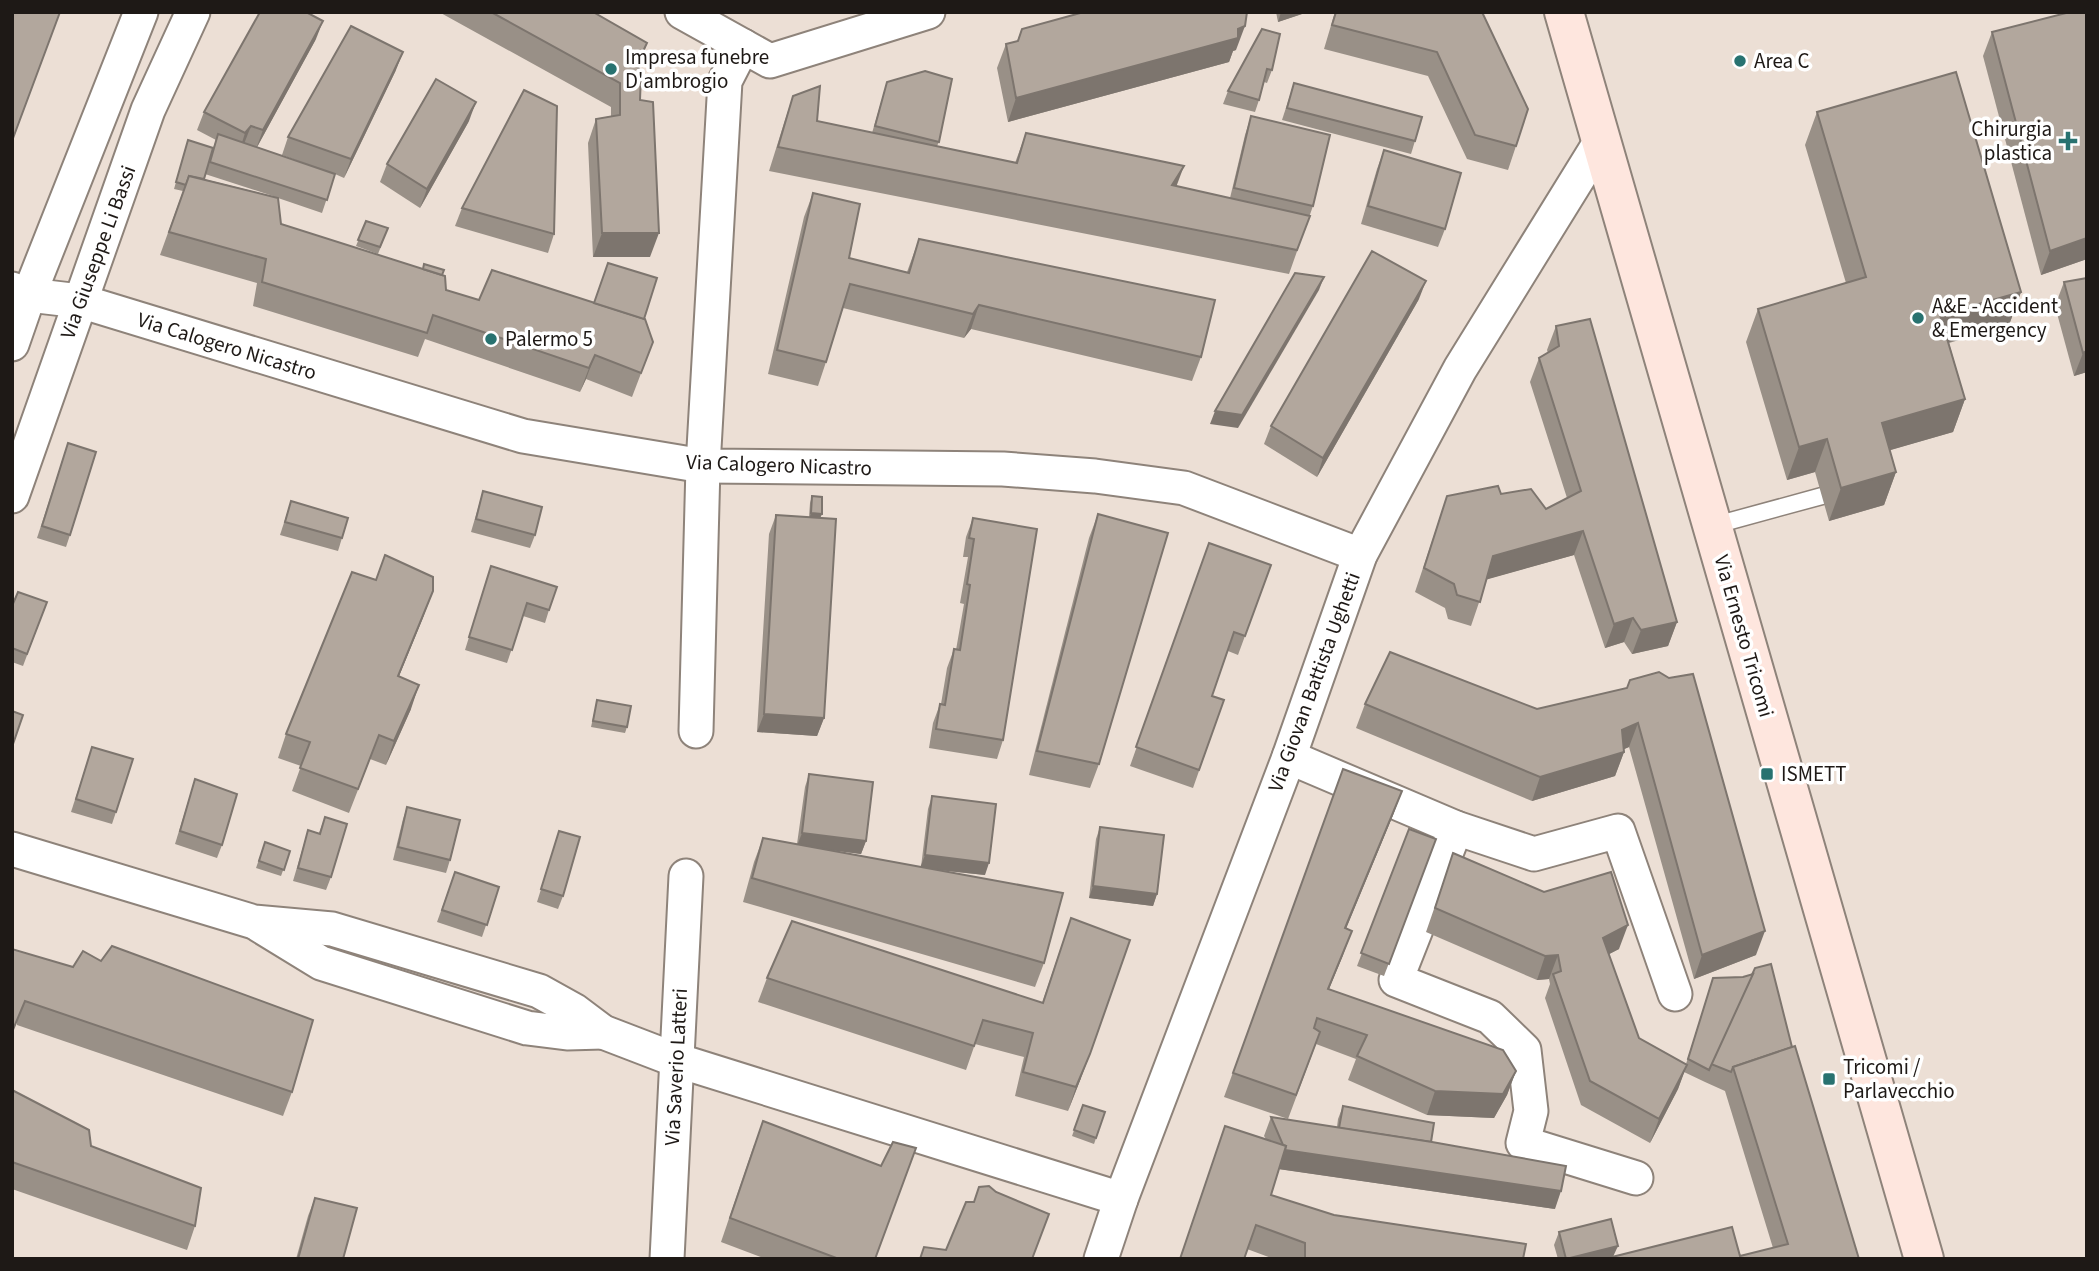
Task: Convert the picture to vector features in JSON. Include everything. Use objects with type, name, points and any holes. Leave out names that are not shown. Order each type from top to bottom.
[{"type":"street","points":[[12,344],[21,292],[141,12]]},
{"type":"street","name":"Via Giuseppe Li Bassi","points":[[12,496],[148,110],[193,12]]},
{"type":"street","points":[[682,12],[770,61],[928,12]]},
{"type":"street","name":"Via Ernesto Tricomi","points":[[1564,12],[1924,1259]]},
{"type":"street","points":[[696,731],[703,466],[725,81],[743,46]]},
{"type":"street","name":"Via Giovan Battista Ughetti","points":[[1101,1259],[1121,1199],[1289,757],[1360,555],[1460,369],[1601,141]]},
{"type":"street","name":"Via Calogero Nicastro","points":[[21,292],[80,301],[523,436],[703,466],[1003,469],[1184,488],[1360,555]]},
{"type":"street","points":[[1289,757],[1457,828],[1534,854],[1618,831],[1675,994]]},
{"type":"street","points":[[1457,828],[1396,980],[1490,1017],[1524,1050],[1531,1111],[1523,1143],[1636,1178]]},
{"type":"street","points":[[12,849],[254,922],[332,929],[539,991],[575,1011],[603,1032],[676,1060],[1121,1199]]},
{"type":"street","name":"Via Saverio Latteri","points":[[667,1259],[686,876]]},
{"type":"lane","points":[[1712,526],[1822,495]]},
{"type":"building","points":[[12,12],[60,12],[12,141]]},
{"type":"building","points":[[260,12],[306,12],[323,21],[263,130],[251,126],[245,133],[204,112]]},
{"type":"building","points":[[491,12],[593,12],[647,43],[637,64],[641,74],[640,100],[653,102],[659,233],[602,233],[596,119],[620,115],[620,83]]},
{"type":"building","points":[[1084,12],[1247,12],[1245,26],[1238,29],[1238,38],[1016,98],[1006,44],[1018,41],[1022,29]]},
{"type":"building","points":[[1336,12],[1482,12],[1528,109],[1516,146],[1475,135],[1437,52],[1332,25]]},
{"type":"building","points":[[2070,12],[2087,12],[2087,238],[2050,251],[1992,32]]},
{"type":"building","points":[[351,26],[403,52],[351,159],[288,137]]},
{"type":"building","points":[[1262,29],[1280,34],[1272,70],[1267,69],[1259,100],[1228,91]]},
{"type":"building","points":[[925,71],[952,79],[939,142],[875,126],[887,82]]},
{"type":"building","name":"A&E - Accident & Emergency","points":[[1956,72],[2021,292],[1940,315],[1965,399],[1882,423],[1896,472],[1841,488],[1827,439],[1799,447],[1758,309],[1866,277],[1817,112]]},
{"type":"building","points":[[436,79],[476,102],[427,189],[387,164]]},
{"type":"building","points":[[1294,83],[1422,117],[1415,141],[1287,108]]},
{"type":"building","points":[[820,86],[817,121],[1017,163],[1026,133],[1184,166],[1172,185],[1310,216],[1297,250],[778,147],[793,96]]},
{"type":"building","points":[[524,90],[557,106],[554,234],[462,208]]},
{"type":"building","points":[[1251,116],[1330,135],[1313,206],[1234,188]]},
{"type":"building","points":[[218,134],[335,174],[327,200],[210,162]]},
{"type":"building","points":[[188,140],[213,148],[204,179],[189,176],[186,185],[176,182]]},
{"type":"building","points":[[1384,150],[1461,173],[1445,229],[1368,206]]},
{"type":"building","points":[[189,176],[278,198],[281,224],[445,276],[446,290],[479,300],[492,270],[645,319],[653,342],[641,373],[595,355],[589,368],[433,315],[427,333],[262,282],[266,259],[169,232]]},
{"type":"building","points":[[813,193],[860,204],[849,258],[909,273],[919,239],[1215,300],[1201,357],[979,305],[973,314],[850,284],[826,362],[777,350]]},
{"type":"building","points":[[366,221],[388,228],[380,247],[358,240]]},
{"type":"building","points":[[1372,251],[1426,281],[1323,458],[1271,426]]},
{"type":"building","points":[[608,263],[657,278],[644,319],[594,303]]},
{"type":"building","points":[[424,264],[444,270],[442,275],[423,269]]},
{"type":"building","points":[[1295,273],[1324,277],[1242,415],[1215,411]]},
{"type":"building","points":[[2087,278],[2087,351],[2083,353],[2064,282]]},
{"type":"building","points":[[1590,319],[1677,622],[1641,630],[1633,618],[1614,624],[1583,531],[1493,556],[1480,602],[1457,595],[1454,584],[1424,568],[1447,496],[1498,486],[1501,494],[1531,489],[1546,509],[1581,491],[1539,358],[1559,346],[1556,326]]},
{"type":"building","points":[[68,443],[96,452],[70,535],[42,526]]},
{"type":"building","points":[[483,491],[542,507],[535,535],[476,519]]},
{"type":"building","points":[[812,496],[822,497],[822,514],[811,513]]},
{"type":"building","points":[[291,501],[348,518],[342,538],[285,522]]},
{"type":"building","points":[[1098,514],[1168,533],[1099,764],[1037,751]]},
{"type":"building","points":[[776,515],[836,519],[824,718],[764,714]]},
{"type":"building","points":[[973,518],[1037,529],[1003,740],[936,729],[940,704],[945,705],[954,649],[960,650],[970,585],[967,584],[974,539],[969,538]]},
{"type":"building","points":[[1209,543],[1271,565],[1245,636],[1234,632],[1212,696],[1224,700],[1199,770],[1136,747]]},
{"type":"building","points":[[385,555],[433,577],[433,591],[398,676],[419,685],[394,741],[379,735],[358,789],[300,768],[310,742],[286,734],[352,572],[376,580]]},
{"type":"building","points":[[491,566],[557,587],[549,610],[527,603],[512,650],[469,637]]},
{"type":"building","points":[[18,592],[47,602],[27,654],[12,648],[12,606]]},
{"type":"building","points":[[1390,652],[1537,709],[1627,688],[1630,680],[1659,672],[1669,678],[1693,674],[1765,931],[1702,955],[1638,723],[1622,730],[1624,752],[1540,777],[1365,704]]},
{"type":"building","points":[[597,700],[631,706],[627,727],[593,721]]},
{"type":"building","points":[[12,711],[23,715],[12,747]]},
{"type":"building","points":[[92,747],[133,759],[116,812],[76,799]]},
{"type":"building","points":[[1343,769],[1402,791],[1345,928],[1352,931],[1328,989],[1503,1050],[1516,1071],[1503,1094],[1435,1091],[1357,1056],[1367,1035],[1317,1018],[1314,1028],[1320,1032],[1296,1095],[1233,1073]]},
{"type":"building","points":[[809,774],[873,782],[866,841],[802,833]]},
{"type":"building","points":[[195,779],[237,794],[222,845],[180,831]]},
{"type":"building","points":[[932,796],[996,804],[989,863],[925,855]]},
{"type":"building","points":[[407,807],[460,820],[450,860],[398,847]]},
{"type":"building","points":[[325,817],[347,824],[331,877],[298,868],[308,830],[320,834]]},
{"type":"building","points":[[1100,827],[1164,835],[1157,894],[1093,886]]},
{"type":"building","points":[[1409,829],[1436,839],[1389,964],[1361,953]]},
{"type":"building","points":[[559,831],[580,837],[563,896],[541,889]]},
{"type":"building","points":[[763,838],[1063,893],[1044,963],[752,878]]},
{"type":"building","points":[[265,842],[290,851],[284,870],[259,861]]},
{"type":"building","points":[[1453,853],[1544,892],[1611,872],[1628,925],[1603,938],[1639,1038],[1687,1065],[1659,1119],[1590,1081],[1553,974],[1561,971],[1558,955],[1545,956],[1435,908]]},
{"type":"building","points":[[455,872],[499,887],[487,925],[442,910]]},
{"type":"building","points":[[1071,918],[1130,940],[1076,1087],[1023,1072],[1033,1033],[983,1020],[974,1046],[767,978],[792,921],[1043,1003]]},
{"type":"building","points":[[112,946],[313,1020],[292,1092],[25,1001],[12,1032],[12,949],[73,967],[83,951],[101,961]]},
{"type":"building","points":[[1771,964],[1792,1047],[1733,1067],[1731,1072],[1711,1064],[1755,968]]},
{"type":"building","points":[[1753,974],[1709,1070],[1688,1059],[1713,978]]},
{"type":"building","points":[[1795,1046],[1859,1259],[1604,1259],[1732,1227],[1740,1256],[1788,1244],[1733,1067]]},
{"type":"building","points":[[12,1090],[89,1130],[91,1146],[201,1188],[195,1226],[12,1162]]},
{"type":"building","points":[[1083,1105],[1105,1112],[1096,1138],[1074,1130]]},
{"type":"building","points":[[1343,1106],[1434,1123],[1431,1142],[1339,1128]]},
{"type":"building","points":[[1271,1117],[1566,1166],[1561,1191],[1285,1150],[1286,1146],[1283,1145]]},
{"type":"building","points":[[763,1121],[881,1166],[893,1142],[916,1148],[875,1259],[839,1259],[730,1218]]},
{"type":"building","points":[[1225,1126],[1286,1146],[1271,1195],[1334,1215],[1526,1244],[1523,1259],[1305,1259],[1305,1243],[1256,1225],[1244,1259],[1180,1259]]},
{"type":"building","points":[[989,1186],[996,1192],[1049,1214],[1032,1259],[920,1259],[924,1247],[946,1250],[966,1202],[974,1202],[979,1187]]},
{"type":"building","points":[[315,1198],[357,1208],[343,1259],[298,1259]]},
{"type":"building","points":[[1611,1219],[1618,1246],[1566,1259],[1559,1232]]},
{"type":"place","name":"Area C","points":[[1740,61]]},
{"type":"place","name":"Impresa funebre D'ambrogio","points":[[611,69]]},
{"type":"place","name":"Chirurgia plastica","points":[[2068,141]]},
{"type":"place","name":"A&E - Accident & Emergency","points":[[1918,318]]},
{"type":"place","name":"Palermo 5","points":[[491,339]]},
{"type":"place","name":"ISMETT","points":[[1767,774]]},
{"type":"place","name":"Tricomi / Parlavecchio","points":[[1829,1079]]}]
